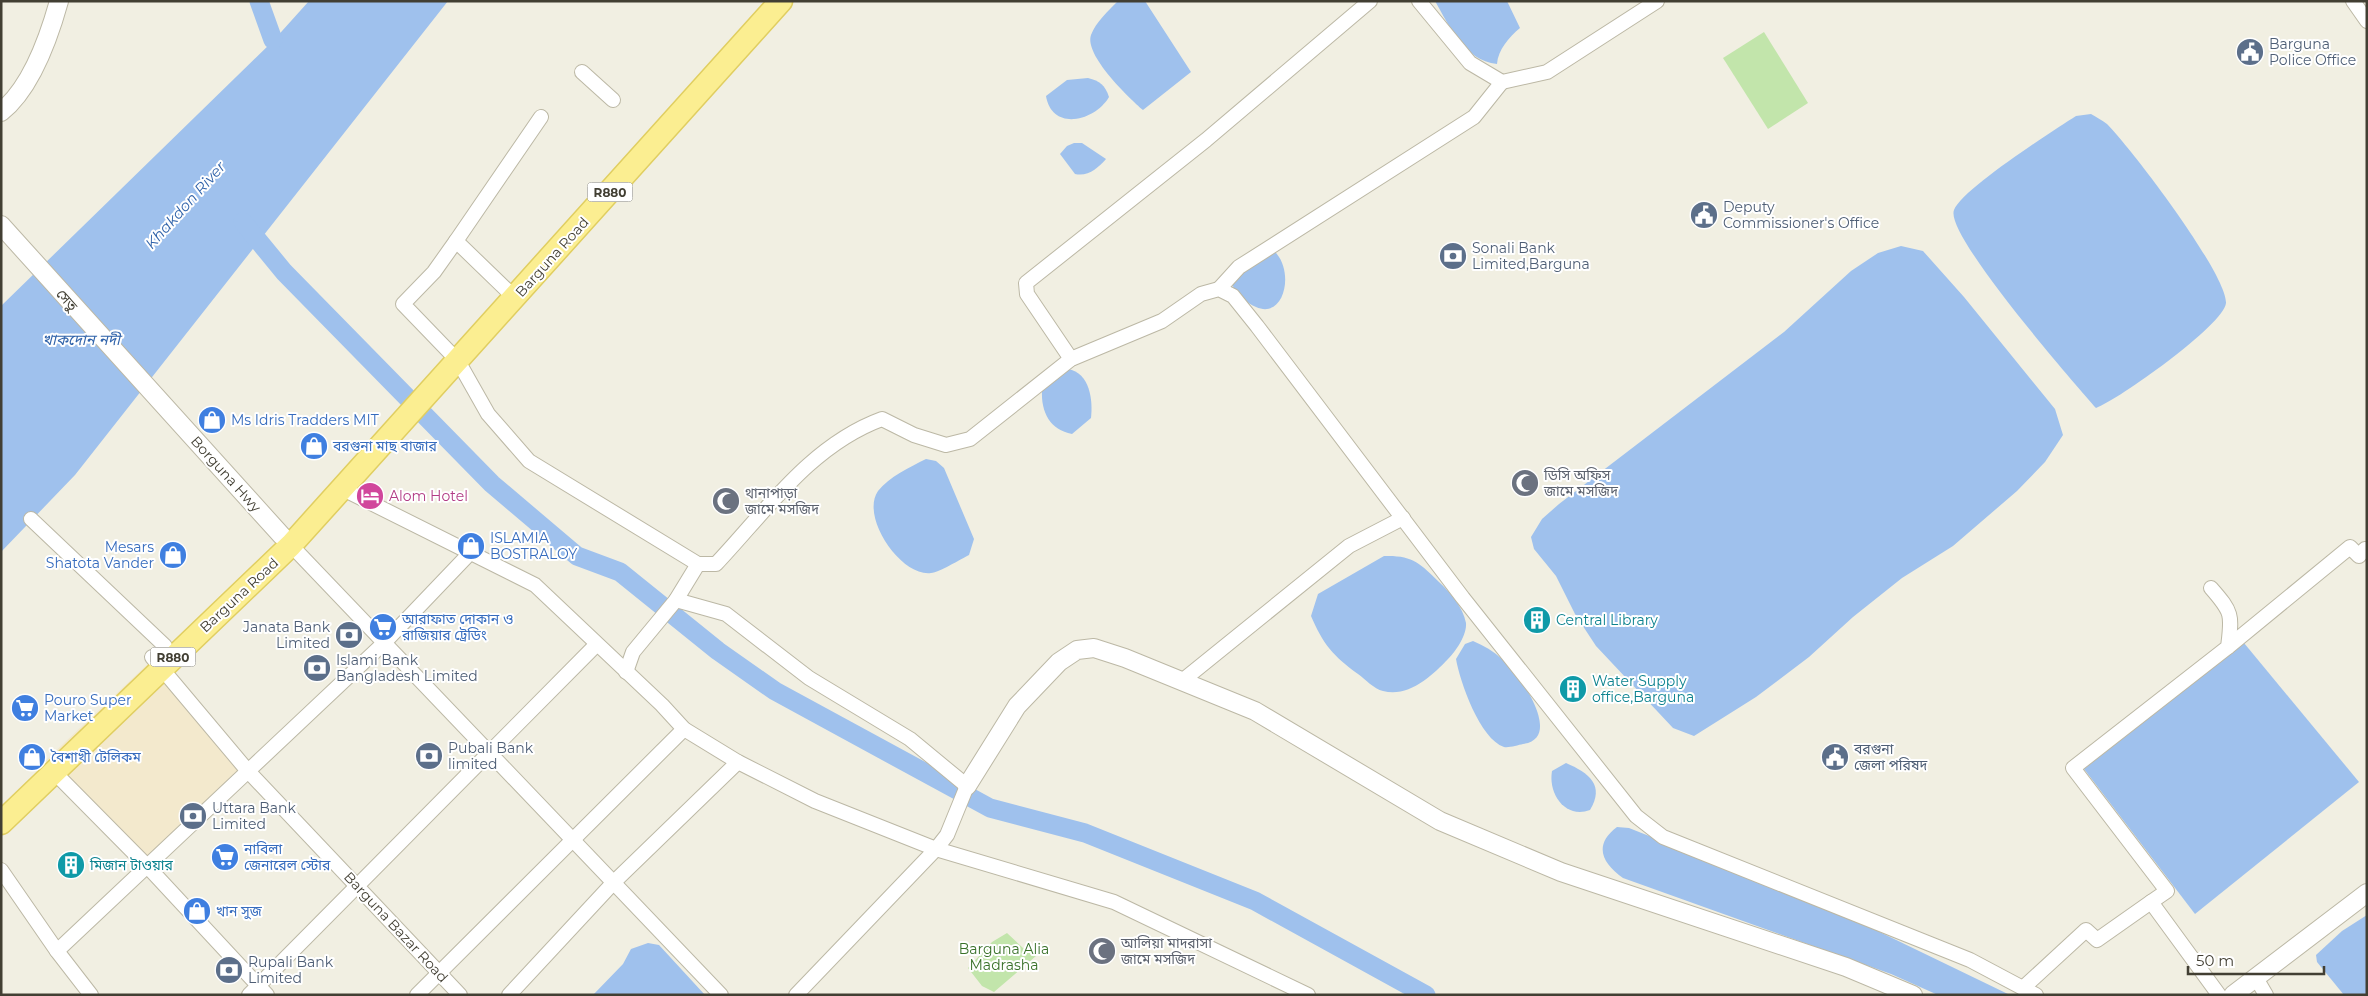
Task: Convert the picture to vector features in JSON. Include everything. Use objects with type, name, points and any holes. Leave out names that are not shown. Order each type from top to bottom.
[{"type":"main road","name":"Barguna Road","points":[[1,810],[159,657],[343,489],[371,455],[515,298],[781,1]]},
{"type":"main road","name":"Barguna Road","points":[[1,823],[54,772],[159,657]]},
{"type":"street","points":[[1,112],[20,92],[50,34],[59,1]]},
{"type":"street","points":[[1071,359],[1027,294],[1026,283],[1206,140],[1370,1]]},
{"type":"street","points":[[1419,1],[1470,62],[1502,82]]},
{"type":"street","points":[[541,117],[434,272],[403,304],[458,361],[488,414],[529,461],[698,564],[716,564],[804,468],[832,445],[859,428],[882,419],[914,435],[946,445],[970,439],[1071,359],[1162,320],[1202,294],[1219,289],[1239,268],[1474,117],[1502,82],[1548,72],[1657,1]]},
{"type":"street","points":[[2353,1],[2367,21]]},
{"type":"street","points":[[582,72],[613,100]]},
{"type":"street","name":"সেতু","points":[[1,225],[170,413]]},
{"type":"street","points":[[456,241],[515,298]]},
{"type":"street","points":[[1219,289],[1234,296],[1463,598],[1636,816],[1663,837],[1970,960],[2029,992],[2086,930],[2097,940],[2167,890],[2073,768],[2228,647],[2350,546],[2359,556],[2365,549],[2367,551]]},
{"type":"street","name":"Borguna Hwy","points":[[170,413],[287,541]]},
{"type":"street","points":[[343,489],[472,552],[535,586],[662,705],[684,729],[738,762],[815,801],[936,849],[1114,902],[1299,993]]},
{"type":"street","points":[[1182,681],[1349,546],[1403,518]]},
{"type":"street","name":"Barguna Bazar Road","points":[[31,519],[159,657],[248,770],[460,995]]},
{"type":"street","points":[[287,541],[721,995]]},
{"type":"street","points":[[57,951],[384,642],[472,552]]},
{"type":"street","points":[[626,672],[633,652],[676,600],[698,564]]},
{"type":"street","points":[[2211,588],[2226,604],[2232,619],[2228,647]]},
{"type":"street","points":[[676,600],[726,614],[809,678],[910,739],[967,786]]},
{"type":"street","points":[[54,772],[148,867],[258,992],[357,886],[596,645]]},
{"type":"street","points":[[796,995],[936,849],[946,835],[967,786],[1017,706],[1059,662],[1077,650],[1094,648],[1255,711],[1440,820],[1457,828],[1561,872],[1846,967],[1913,995]]},
{"type":"street","points":[[417,995],[684,729]]},
{"type":"street","points":[[510,995],[614,882],[738,762]]},
{"type":"street","points":[[1,870],[89,994]]},
{"type":"street","points":[[2233,995],[2367,894]]},
{"type":"street","points":[[2151,902],[2219,995]]},
{"type":"street","points":[[2256,978],[2266,995]]},
{"type":"shaded area","points":[[152,660],[245,770],[148,866],[45,761]]},
{"type":"green space","points":[[1764,32],[1808,103],[1768,129],[1723,58]]},
{"type":"green space","name":"Barguna Alia Madrasha","points":[[1007,933],[1023,948],[1036,956],[994,992],[982,986],[968,968],[992,942]]},
{"type":"water","name":"খাকদোন নদী","points":[[309,1],[448,1],[75,475],[1,552],[1,306],[273,41]]},
{"type":"water","points":[[1118,1],[1145,1],[1191,72],[1143,110],[1109,76],[1094,53],[1091,43],[1091,35],[1096,26]]},
{"type":"water","points":[[1435,1],[1507,1],[1520,28],[1505,44],[1499,54],[1497,64],[1485,61],[1476,56],[1459,41]]},
{"type":"water","points":[[1088,78],[1099,82],[1106,89],[1109,97],[1103,105],[1084,117],[1074,119],[1056,115],[1050,107],[1046,96],[1067,80]]},
{"type":"water","points":[[2091,114],[2107,124],[2119,137],[2176,212],[2211,266],[2222,288],[2226,303],[2221,314],[2190,344],[2146,377],[2096,408],[2039,341],[1989,277],[1969,248],[1956,224],[1954,210],[1973,188],[2010,160],[2076,116]]},
{"type":"water","points":[[1074,143],[1082,143],[1106,159],[1088,173],[1075,174],[1060,154],[1067,146]]},
{"type":"water","points":[[1901,246],[1923,251],[1964,297],[2055,409],[2063,435],[2045,462],[2017,491],[1953,546],[1902,578],[1853,617],[1809,657],[1756,697],[1694,736],[1673,728],[1596,646],[1575,614],[1556,576],[1534,549],[1531,537],[1542,519],[1559,504],[1784,332],[1851,271],[1878,253]]},
{"type":"water","points":[[1274,251],[1280,259],[1284,270],[1284,291],[1280,300],[1274,306],[1266,309],[1256,307],[1234,291],[1231,275]]},
{"type":"water","points":[[1068,369],[1081,376],[1088,388],[1091,403],[1091,418],[1072,434],[1058,429],[1048,419],[1042,399],[1042,391]]},
{"type":"water","points":[[926,459],[936,461],[944,468],[974,539],[969,555],[931,573],[919,572],[896,556],[886,543],[874,515],[874,502],[878,491],[900,473]]},
{"type":"water","points":[[1384,556],[1402,557],[1421,565],[1455,600],[1462,611],[1466,623],[1465,633],[1460,642],[1442,666],[1419,684],[1401,691],[1392,692],[1376,688],[1342,661],[1325,642],[1311,616],[1318,594]]},
{"type":"water","points":[[1473,641],[1502,659],[1514,671],[1533,700],[1537,709],[1540,727],[1538,735],[1533,741],[1504,747],[1495,742],[1479,722],[1472,709],[1456,659],[1465,644]]},
{"type":"water","points":[[2244,643],[2359,782],[2195,914],[2084,769]]},
{"type":"water","points":[[1566,763],[1582,771],[1592,781],[1596,794],[1590,810],[1573,811],[1560,803],[1556,796],[1551,780],[1552,771]]},
{"type":"water","points":[[1617,827],[1629,828],[1828,907],[2010,995],[1938,995],[1891,974],[1623,878],[1610,866],[1603,854],[1605,840]]},
{"type":"water","points":[[2367,915],[2367,995],[2344,995],[2317,962],[2316,955],[2342,931]]},
{"type":"water","points":[[648,943],[659,945],[705,995],[593,995],[623,964],[631,949]]},
{"type":"waterway","points":[[259,1],[273,40]]},
{"type":"waterway","points":[[243,222],[284,272],[492,484],[577,556],[620,572],[718,651],[775,691],[990,808],[1085,833],[1255,901],[1426,995]]},
{"type":"place","name":"Barguna Police Office","points":[[2250,52]]},
{"type":"place","name":"Deputy Commissioner's Office","points":[[1704,215]]},
{"type":"place","name":"Sonali Bank Limited,Barguna","points":[[1453,256]]},
{"type":"place","name":"Ms Idris Tradders MIT","points":[[212,420]]},
{"type":"place","name":"বরগুনা মাছ বাজার","points":[[314,446]]},
{"type":"place","name":"ডিসি অফিস জামে মসজিদ","points":[[1525,483]]},
{"type":"place","name":"Alom Hotel","points":[[370,496]]},
{"type":"place","name":"থানাপাড়া জামে মসজিদ","points":[[726,501]]},
{"type":"place","name":"ISLAMIA BOSTRALOY","points":[[471,546]]},
{"type":"place","name":"Mesars Shatota Vander","points":[[173,555]]},
{"type":"place","name":"Central Library","points":[[1537,620]]},
{"type":"place","name":"আরাফাত দোকান ও রাজিয়ার ট্রেডিং","points":[[383,627]]},
{"type":"place","name":"Janata Bank Limited","points":[[349,635]]},
{"type":"place","name":"Islami Bank Bangladesh Limited","points":[[317,668]]},
{"type":"place","name":"Water Supply office,Barguna","points":[[1573,689]]},
{"type":"place","name":"Pouro Super Market","points":[[25,708]]},
{"type":"place","name":"Pubali Bank limited","points":[[429,756]]},
{"type":"place","name":"বৈশাখী টেলিকম","points":[[32,757]]},
{"type":"place","name":"বরগুনা জেলা পরিষদ","points":[[1835,757]]},
{"type":"place","name":"Uttara Bank Limited","points":[[193,816]]},
{"type":"place","name":"নাবিলা জেনারেল স্টোর","points":[[225,857]]},
{"type":"place","name":"মিজান টাওয়ার","points":[[71,865]]},
{"type":"place","name":"খান সুজ","points":[[197,911]]},
{"type":"place","name":"আলিয়া মাদরাসা জামে মসজিদ","points":[[1102,951]]},
{"type":"place","name":"Rupali Bank Limited","points":[[229,970]]},
{"type":"water label","name":"Khakdon River","points":[[185,205]]}]
